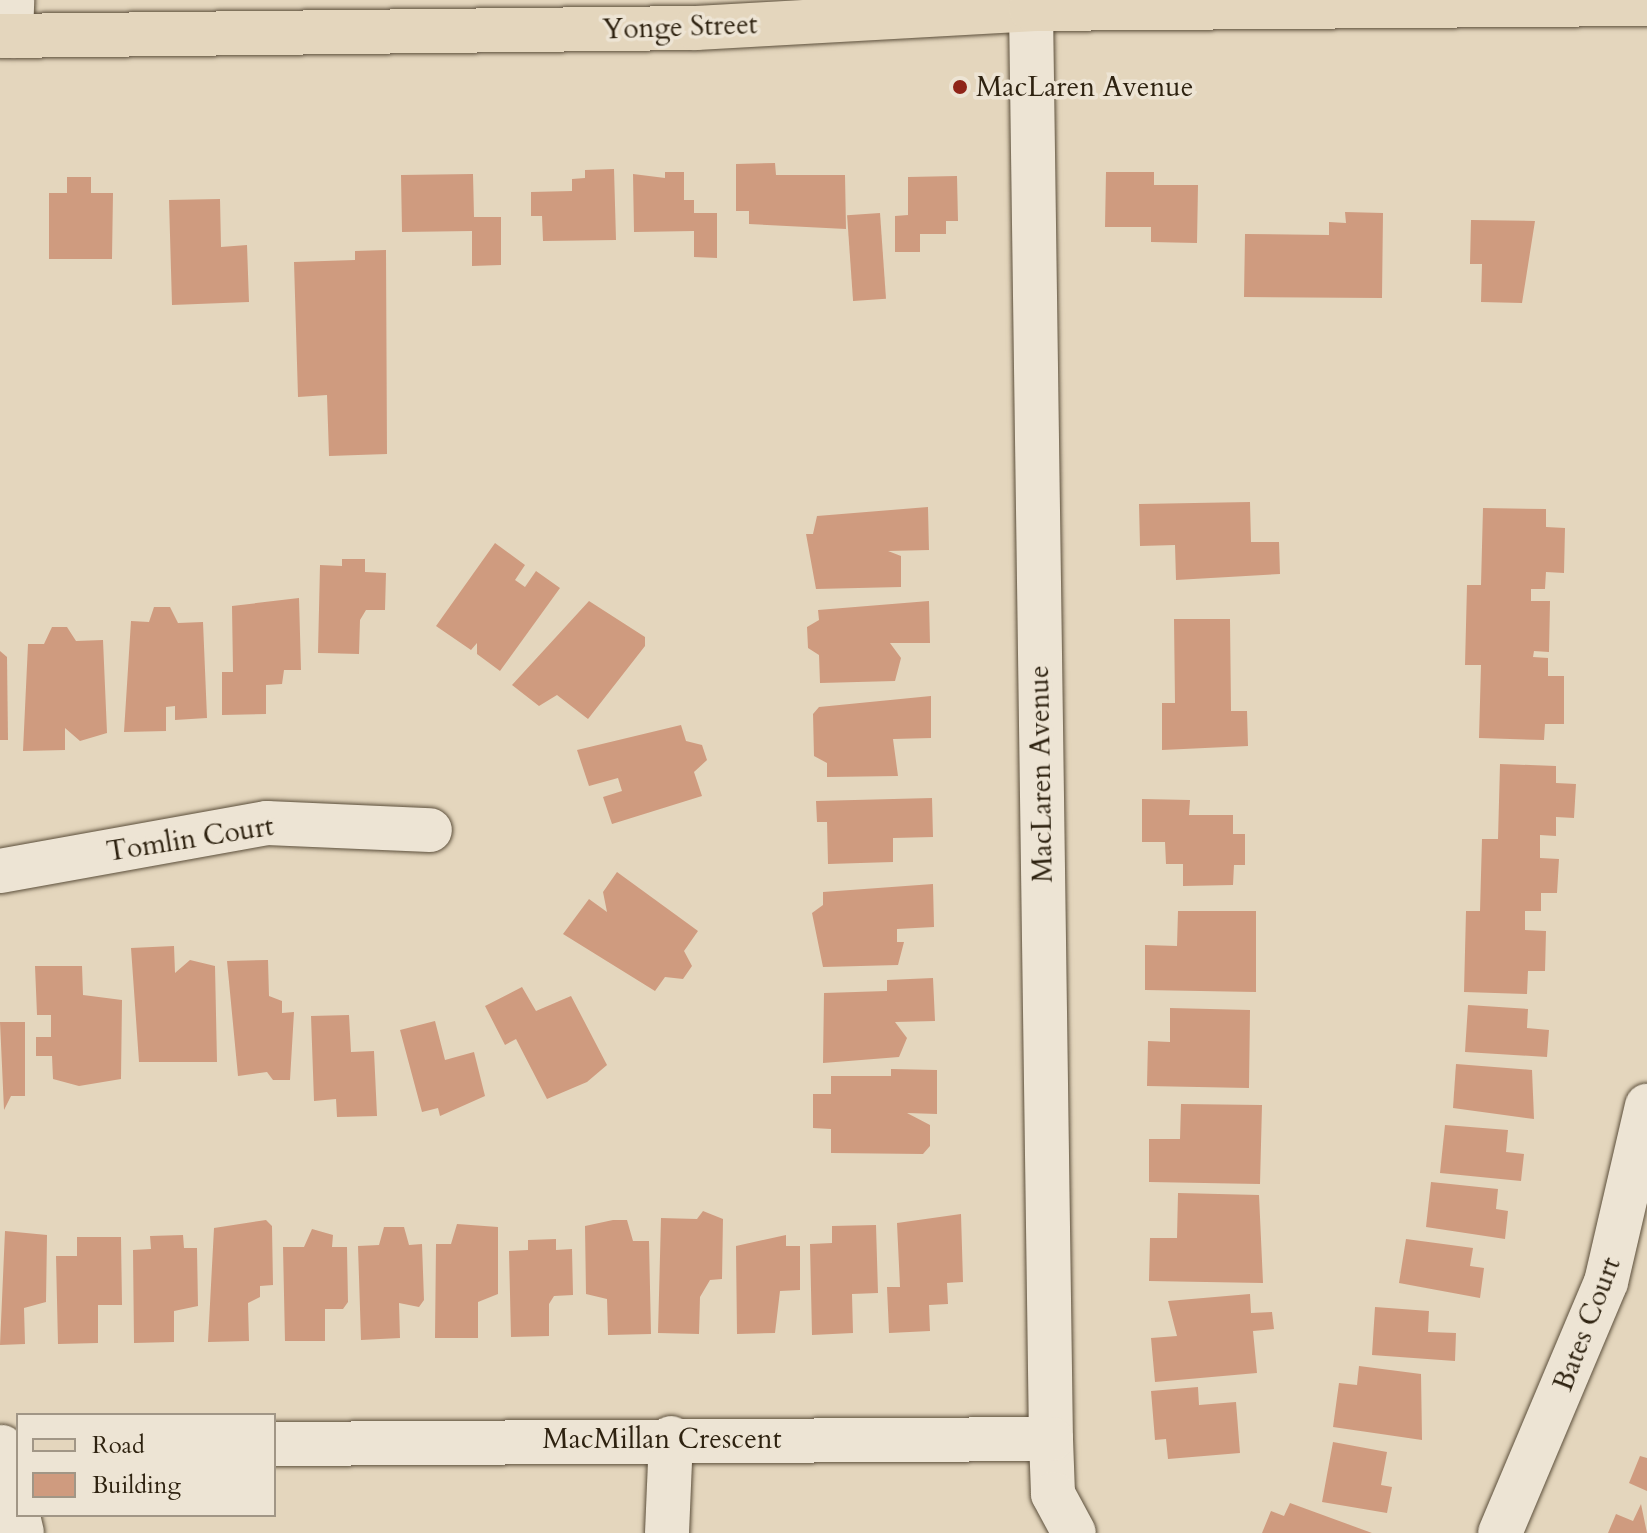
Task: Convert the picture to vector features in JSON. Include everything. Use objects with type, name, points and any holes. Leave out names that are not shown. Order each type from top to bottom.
[{"type":"main road","name":"Yonge Street","points":[[8,24],[696,28],[1031,9],[1647,4]]},
{"type":"street","name":"MacLaren Avenue","points":[[1031,9],[1051,1439],[1053,1494],[1074,1533]]},
{"type":"street","name":"Tomlin Court","points":[[0,871],[267,823],[430,830]]},
{"type":"street","name":"Bates Court","points":[[1500,1533],[1606,1282],[1647,1106]]},
{"type":"street","name":"MacMillan Crescent","points":[[276,1444],[671,1438],[1051,1439]]},
{"type":"street","points":[[667,1533],[671,1438]]},
{"type":"street","points":[[7,1447],[16,1499]]},
{"type":"building","points":[[775,163],[776,175],[845,175],[846,229],[749,224],[749,211],[736,211],[736,164]]},
{"type":"building","points":[[614,169],[616,240],[543,241],[542,216],[531,216],[531,192],[572,191],[572,179],[585,178],[585,170]]},
{"type":"building","points":[[665,172],[684,172],[684,200],[694,200],[694,213],[717,213],[717,258],[694,257],[694,231],[634,232],[633,174],[665,178]]},
{"type":"building","points":[[1106,172],[1154,172],[1154,185],[1198,185],[1197,243],[1151,242],[1151,227],[1105,227]]},
{"type":"building","points":[[473,174],[474,217],[501,217],[501,265],[472,266],[472,231],[402,232],[401,175]]},
{"type":"building","points":[[957,176],[958,221],[946,221],[946,234],[920,234],[920,252],[895,252],[895,216],[908,215],[908,177]]},
{"type":"building","points":[[67,177],[91,177],[91,193],[113,193],[112,259],[49,259],[49,193],[67,193]]},
{"type":"building","points":[[220,199],[221,247],[247,245],[249,302],[172,305],[169,200]]},
{"type":"building","points":[[1345,212],[1383,213],[1382,298],[1244,297],[1245,234],[1329,235],[1329,222],[1346,223]]},
{"type":"building","points":[[880,213],[886,299],[853,301],[847,215]]},
{"type":"building","points":[[1471,220],[1535,221],[1522,303],[1481,302],[1482,264],[1470,264]]},
{"type":"building","points":[[386,250],[387,454],[329,456],[327,395],[298,397],[294,262],[355,260],[355,251]]},
{"type":"building","points":[[1250,502],[1251,542],[1279,542],[1280,574],[1176,580],[1175,545],[1140,546],[1139,504]]},
{"type":"building","points":[[928,507],[929,550],[888,551],[901,556],[901,587],[816,589],[806,534],[813,534],[817,516]]},
{"type":"building","points":[[1483,508],[1546,509],[1546,527],[1565,528],[1564,573],[1546,572],[1545,589],[1531,589],[1531,601],[1550,601],[1549,652],[1534,651],[1533,657],[1548,658],[1548,676],[1564,676],[1564,724],[1545,724],[1544,740],[1479,738],[1481,665],[1465,665],[1467,585],[1481,585]]},
{"type":"building","points":[[495,543],[525,565],[515,580],[525,587],[536,571],[560,588],[500,671],[477,654],[477,643],[471,650],[436,626]]},
{"type":"building","points":[[342,559],[365,559],[365,572],[386,573],[385,610],[366,610],[360,620],[359,654],[318,653],[320,565],[342,566]]},
{"type":"building","points":[[299,598],[301,670],[284,670],[282,684],[266,685],[266,714],[222,715],[222,672],[233,672],[232,606]]},
{"type":"building","points":[[589,601],[645,637],[645,646],[588,719],[557,695],[539,706],[512,685]]},
{"type":"building","points":[[929,601],[930,643],[890,643],[901,658],[895,681],[820,683],[819,655],[808,648],[807,627],[819,620],[818,610]]},
{"type":"building","points":[[154,607],[170,607],[178,623],[203,622],[207,718],[175,720],[175,706],[166,707],[166,731],[124,732],[131,621],[149,622]]},
{"type":"building","points":[[1174,619],[1230,619],[1231,711],[1247,711],[1248,746],[1162,750],[1162,703],[1175,703]]},
{"type":"building","points":[[52,627],[67,627],[76,641],[103,640],[107,733],[80,741],[65,728],[65,750],[23,751],[28,644],[44,644]]},
{"type":"building","points":[[0,651],[7,657],[8,740],[0,740]]},
{"type":"building","points":[[931,696],[931,738],[893,739],[898,776],[827,777],[827,763],[814,756],[813,714],[819,707]]},
{"type":"building","points":[[681,725],[686,741],[702,745],[707,760],[694,772],[702,796],[612,824],[603,797],[622,791],[618,778],[589,786],[577,750]]},
{"type":"building","points":[[1500,764],[1556,766],[1556,783],[1576,784],[1574,818],[1556,817],[1556,836],[1540,835],[1540,858],[1559,859],[1557,893],[1541,893],[1541,911],[1525,911],[1525,930],[1546,931],[1545,971],[1528,971],[1527,994],[1464,992],[1466,911],[1480,911],[1482,839],[1498,839]]},
{"type":"building","points":[[932,798],[933,837],[893,838],[893,862],[828,864],[827,822],[817,822],[816,801]]},
{"type":"building","points":[[1142,799],[1190,800],[1189,815],[1233,815],[1233,834],[1245,834],[1245,865],[1234,865],[1233,885],[1183,886],[1183,864],[1166,864],[1165,842],[1142,842]]},
{"type":"building","points":[[617,872],[698,931],[684,951],[692,966],[683,979],[665,977],[655,991],[563,934],[589,899],[607,912],[603,892]]},
{"type":"building","points":[[933,884],[934,927],[897,929],[897,942],[904,942],[898,965],[823,967],[812,913],[823,905],[823,892]]},
{"type":"building","points":[[1178,911],[1256,911],[1256,992],[1145,990],[1145,945],[1177,946]]},
{"type":"building","points":[[174,946],[175,973],[190,960],[215,966],[217,1062],[139,1062],[131,948]]},
{"type":"building","points":[[268,960],[269,996],[282,1001],[282,1013],[294,1012],[290,1080],[273,1080],[267,1072],[238,1076],[227,961]]},
{"type":"building","points":[[35,966],[82,966],[83,995],[122,1000],[121,1079],[79,1086],[53,1079],[52,1056],[36,1056],[36,1037],[51,1037],[51,1015],[37,1015]]},
{"type":"building","points":[[933,978],[935,1021],[895,1022],[907,1038],[899,1057],[823,1063],[824,993],[887,991],[887,980]]},
{"type":"building","points":[[522,987],[536,1011],[571,996],[607,1065],[587,1082],[547,1099],[516,1039],[505,1045],[485,1006]]},
{"type":"building","points":[[1468,1005],[1528,1009],[1527,1028],[1549,1030],[1547,1057],[1465,1052]]},
{"type":"building","points":[[1170,1008],[1250,1010],[1249,1088],[1147,1086],[1148,1041],[1170,1042]]},
{"type":"building","points":[[349,1015],[351,1052],[374,1051],[377,1116],[337,1117],[336,1099],[314,1101],[311,1016]]},
{"type":"building","points":[[435,1021],[445,1060],[474,1052],[485,1096],[440,1116],[438,1108],[422,1112],[400,1030]]},
{"type":"building","points":[[0,1022],[25,1022],[25,1096],[11,1096],[4,1110]]},
{"type":"building","points":[[1456,1064],[1532,1070],[1534,1119],[1453,1108]]},
{"type":"building","points":[[891,1069],[937,1070],[937,1114],[907,1113],[930,1125],[930,1146],[923,1154],[831,1153],[831,1129],[813,1128],[813,1094],[831,1094],[831,1076],[891,1076]]},
{"type":"building","points":[[1181,1104],[1262,1105],[1260,1184],[1149,1182],[1149,1139],[1180,1139]]},
{"type":"building","points":[[1445,1125],[1508,1130],[1506,1152],[1524,1154],[1521,1181],[1440,1173]]},
{"type":"building","points":[[1431,1182],[1498,1189],[1496,1209],[1508,1211],[1505,1239],[1426,1227]]},
{"type":"building","points":[[1178,1193],[1259,1195],[1263,1283],[1149,1281],[1150,1238],[1177,1238]]},
{"type":"building","points":[[703,1211],[723,1219],[722,1279],[710,1280],[700,1297],[699,1334],[658,1333],[661,1218],[697,1219]]},
{"type":"building","points":[[961,1214],[963,1282],[947,1283],[948,1304],[929,1305],[930,1331],[889,1333],[887,1287],[900,1287],[897,1223]]},
{"type":"building","points":[[266,1220],[272,1226],[273,1285],[260,1286],[260,1297],[248,1303],[249,1341],[208,1342],[214,1228]]},
{"type":"building","points":[[627,1220],[633,1241],[649,1241],[651,1334],[608,1335],[607,1299],[586,1294],[585,1226]]},
{"type":"building","points":[[457,1224],[498,1227],[498,1294],[478,1302],[478,1338],[435,1338],[436,1244],[451,1244]]},
{"type":"building","points":[[876,1225],[878,1293],[852,1294],[853,1333],[812,1335],[810,1244],[832,1243],[832,1226]]},
{"type":"building","points":[[384,1227],[404,1227],[409,1245],[422,1244],[424,1300],[419,1307],[399,1303],[400,1338],[361,1340],[358,1246],[379,1245]]},
{"type":"building","points":[[312,1229],[333,1235],[332,1247],[347,1247],[348,1302],[343,1309],[325,1309],[325,1341],[285,1341],[283,1247],[304,1247]]},
{"type":"building","points":[[5,1231],[47,1235],[46,1302],[24,1308],[25,1344],[0,1345]]},
{"type":"building","points":[[183,1235],[184,1248],[197,1248],[198,1306],[174,1311],[174,1342],[134,1343],[133,1250],[151,1249],[150,1236]]},
{"type":"building","points":[[786,1235],[786,1246],[800,1246],[800,1290],[780,1291],[775,1333],[737,1334],[736,1246]]},
{"type":"building","points":[[77,1237],[121,1237],[122,1305],[98,1305],[98,1343],[58,1344],[56,1256],[77,1256]]},
{"type":"building","points":[[556,1239],[556,1250],[572,1249],[573,1295],[554,1296],[549,1304],[549,1336],[511,1337],[509,1251],[528,1250],[528,1240]]},
{"type":"building","points":[[1406,1239],[1473,1248],[1470,1266],[1484,1268],[1480,1298],[1399,1283]]},
{"type":"building","points":[[1250,1294],[1251,1313],[1272,1312],[1274,1329],[1253,1331],[1257,1373],[1155,1382],[1151,1338],[1177,1336],[1168,1301]]},
{"type":"building","points":[[1375,1307],[1429,1311],[1428,1332],[1456,1333],[1455,1361],[1372,1355]]},
{"type":"building","points":[[1359,1366],[1421,1374],[1422,1440],[1333,1427],[1339,1383],[1357,1385]]},
{"type":"building","points":[[1198,1387],[1199,1405],[1236,1402],[1240,1453],[1168,1459],[1166,1439],[1155,1440],[1151,1391]]},
{"type":"building","points":[[1333,1442],[1387,1452],[1381,1485],[1392,1487],[1387,1513],[1322,1502]]},
{"type":"building","points":[[1640,1456],[1647,1458],[1647,1491],[1629,1483]]},
{"type":"building","points":[[1290,1503],[1372,1533],[1262,1533],[1271,1511],[1284,1516]]},
{"type":"building","points":[[1641,1504],[1647,1533],[1608,1533],[1616,1514],[1633,1521]]},
{"type":"place","name":"MacLaren Avenue","points":[[960,87]]}]
